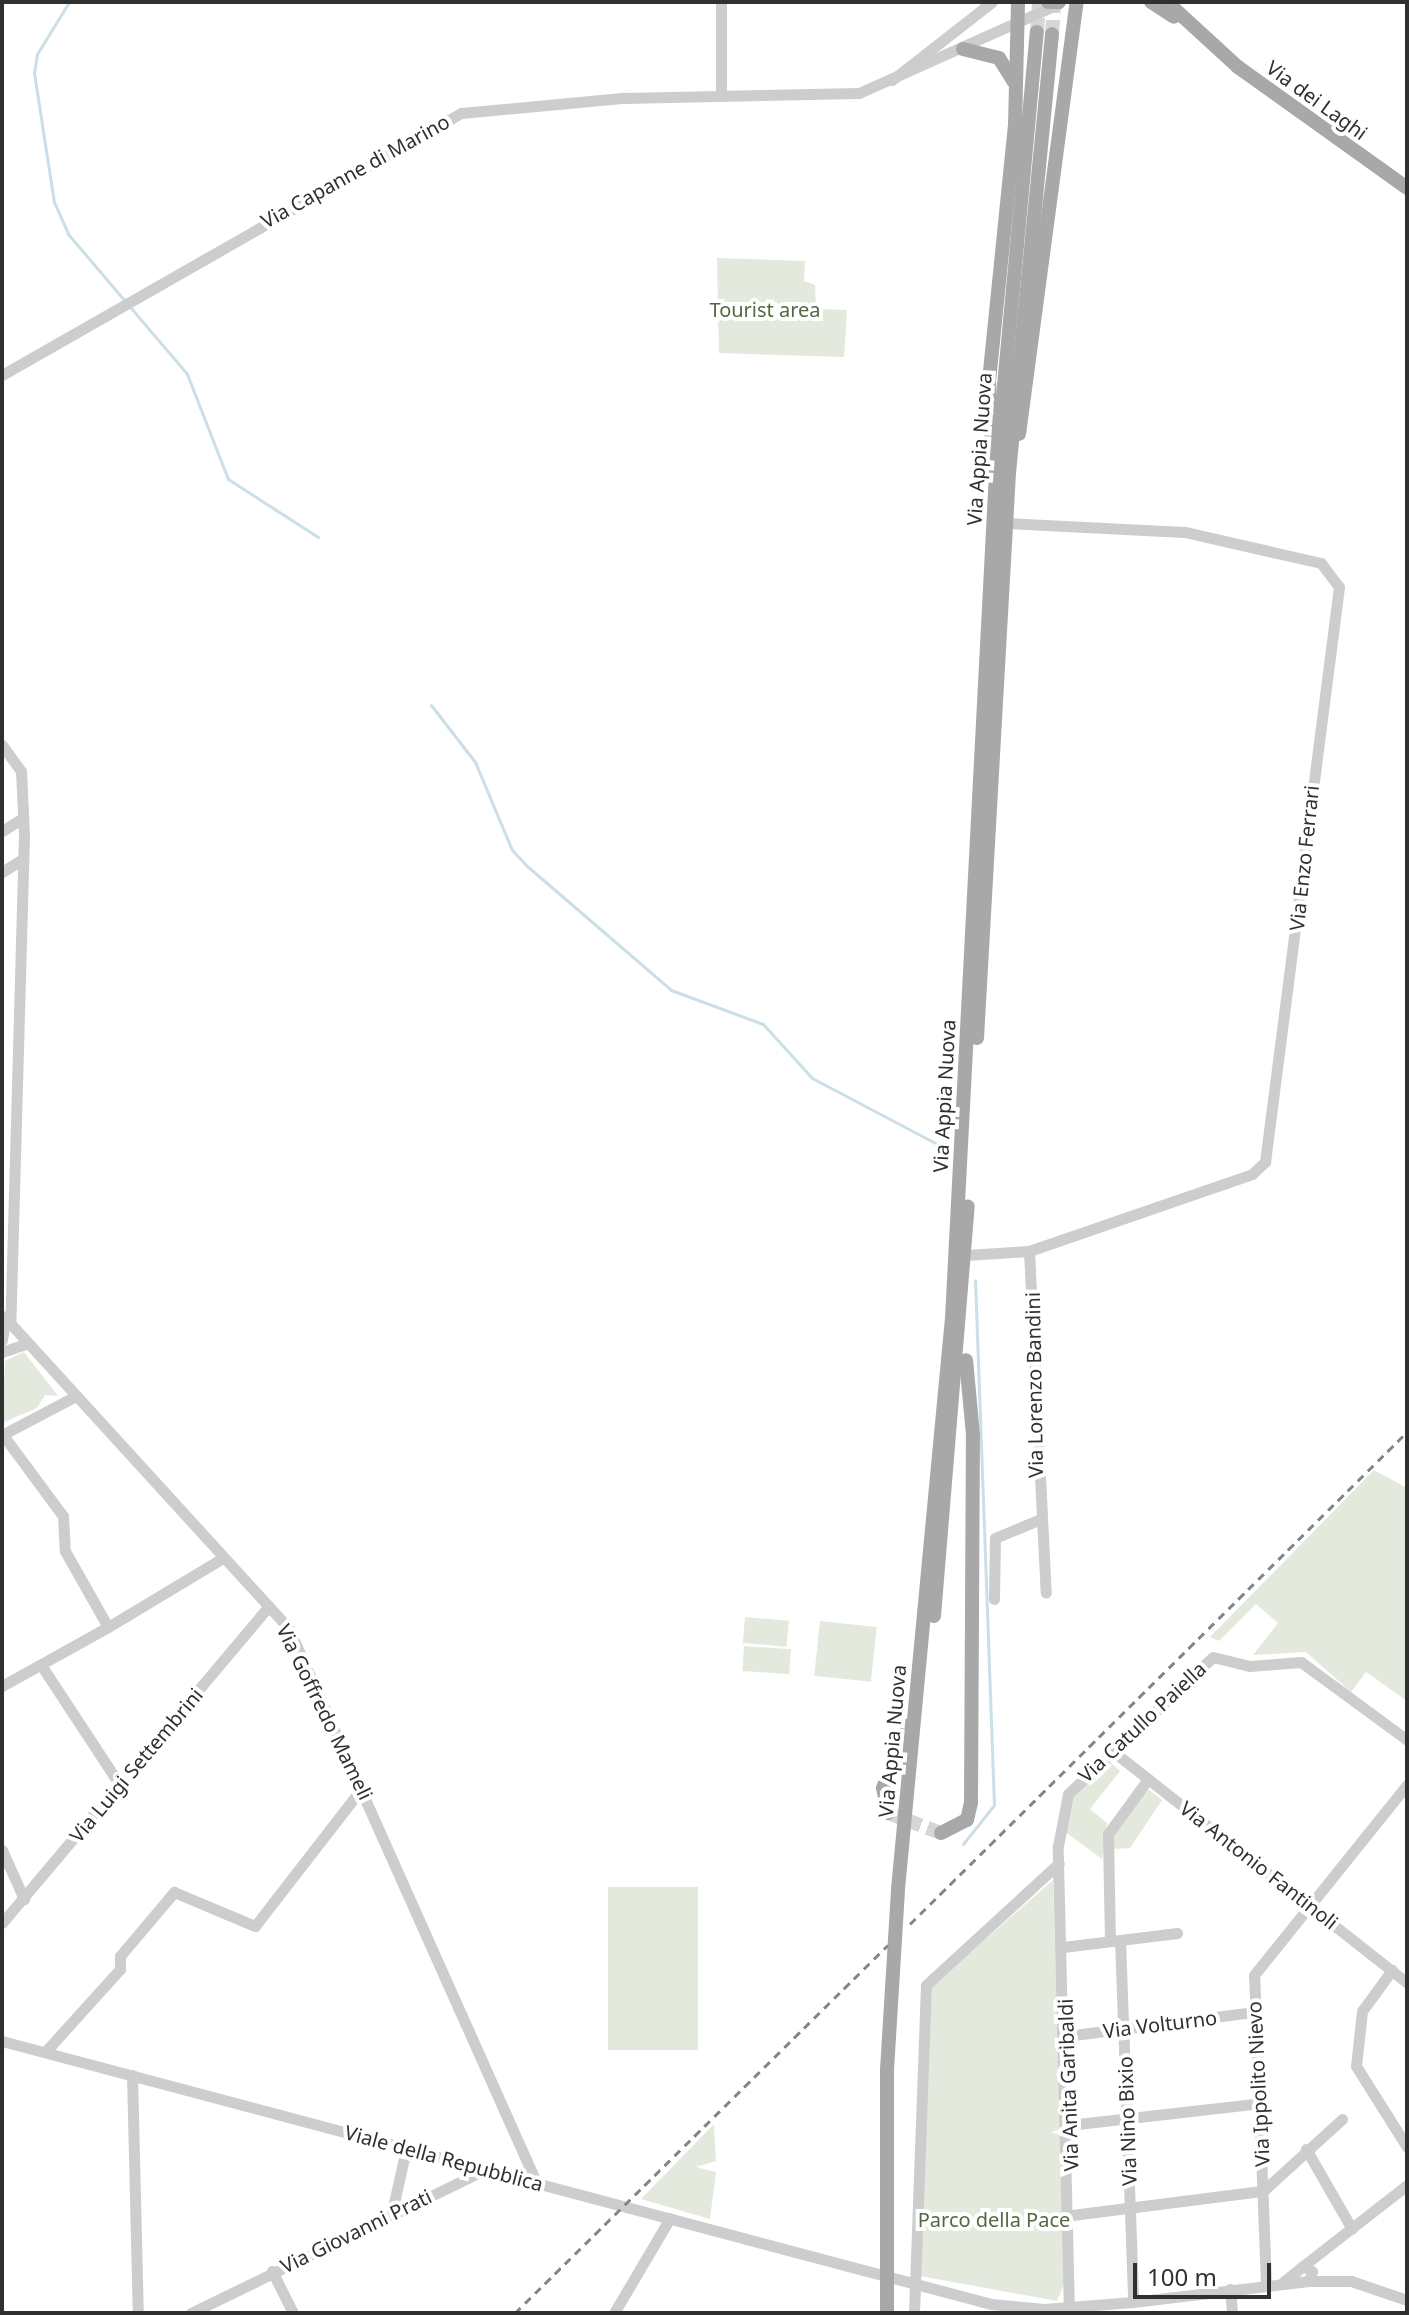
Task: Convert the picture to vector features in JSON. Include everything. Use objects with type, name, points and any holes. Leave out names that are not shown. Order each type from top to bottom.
[{"type":"main road","points":[[1002,472],[989,381],[1015,126],[1018,2]]},
{"type":"main road","points":[[1048,2],[1061,2]]},
{"type":"main road","points":[[1002,472],[1030,398],[1077,2]]},
{"type":"main road","name":"Via dei Laghi","points":[[1151,2],[1407,188]]},
{"type":"main road","name":"Via dei Laghi","points":[[1167,2],[1206,41]]},
{"type":"main road","name":"Via Appia Nuova","points":[[887,2313],[887,2162],[914,1713],[952,1318],[1002,472],[1044,33]]},
{"type":"main road","points":[[963,49],[991,53],[1010,68],[1015,126]]},
{"type":"main road","name":"Via Appia Nuova","points":[[887,2162],[962,1326],[1005,523],[1002,472]]},
{"type":"main road","points":[[941,1833],[967,1820],[971,1803],[973,1435],[962,1326]]},
{"type":"main road","points":[[888,1813],[883,1788],[914,1713]]},
{"type":"main road","name":"Via Appia Nuova","points":[[875,2313],[885,2274]]},
{"type":"street","points":[[721,2],[721,95]]},
{"type":"street","name":"Via Capanne di Marino","points":[[889,83],[992,2]]},
{"type":"street","name":"Via Capanne di Marino","points":[[2,375],[139,293],[461,113],[721,95],[820,98],[889,83],[1061,2]]},
{"type":"street","name":"Via Enzo Ferrari","points":[[966,1255],[1029,1251],[1252,1174],[1267,1159],[1339,584],[1321,563],[1184,532],[1005,523]]},
{"type":"street","points":[[2,745],[21,771],[23,859],[16,1034],[7,1144],[7,1312],[2,1340]]},
{"type":"street","points":[[2,831],[21,819]]},
{"type":"street","points":[[2,872],[23,859]]},
{"type":"street","points":[[2,1038],[16,1034]]},
{"type":"street","name":"Via Lorenzo Bandini","points":[[1029,1251],[1038,1520],[1046,1593]]},
{"type":"street","name":"Via Goffredo Mameli","points":[[7,1312],[25,1344],[289,1629],[537,2184]]},
{"type":"street","points":[[2,1352],[25,1344]]},
{"type":"street","points":[[74,1397],[2,1435],[63,1516],[65,1551],[108,1627]]},
{"type":"street","points":[[994,1599],[995,1538],[1038,1520]]},
{"type":"street","points":[[2,1686],[43,1668],[223,1558]]},
{"type":"street","name":"Via Luigi Settembrini","points":[[2,1923],[269,1606]]},
{"type":"street","name":"Via Catullo Paiella","points":[[1059,1863],[1064,1801],[1110,1749],[1213,1657],[1250,1666],[1301,1662],[1407,1740]]},
{"type":"street","points":[[43,1668],[120,1785]]},
{"type":"street","name":"Via Antonio Fantinoli","points":[[1110,1749],[1311,1903],[1407,1983]]},
{"type":"street","name":"Via Nino Bixio","points":[[1133,2302],[1124,2029],[1107,1859],[1112,1827],[1148,1779]]},
{"type":"street","name":"Via Ippolito Nievo","points":[[1266,2284],[1261,2103],[1254,2012],[1258,1966],[1407,1785]]},
{"type":"street","points":[[46,2051],[120,1969],[120,1956],[174,1892],[255,1926],[362,1788]]},
{"type":"street","points":[[2,1850],[24,1899]]},
{"type":"street","points":[[914,2313],[912,2297],[926,1985],[1059,1863]]},
{"type":"street","name":"Via Anita Garibaldi","points":[[1059,1863],[1072,2215],[1070,2310]]},
{"type":"street","points":[[1063,1947],[1177,1933]]},
{"type":"street","points":[[1392,1970],[1362,2011],[1356,2068],[1407,2147]]},
{"type":"street","name":"Via Volturno","points":[[1066,2036],[1254,2012]]},
{"type":"street","name":"Viale della Repubblica","points":[[2,2041],[914,2283],[1044,2312],[1283,2282],[1308,2273]]},
{"type":"street","points":[[132,2075],[138,2313]]},
{"type":"street","points":[[1069,2125],[1261,2103]]},
{"type":"street","points":[[1072,2215],[1263,2191],[1342,2119]]},
{"type":"street","points":[[392,2212],[406,2149]]},
{"type":"street","points":[[1306,2149],[1352,2229]]},
{"type":"street","name":"Via Giovanni Prati","points":[[191,2313],[392,2212],[484,2170]]},
{"type":"street","points":[[1407,2185],[1352,2229],[1308,2273],[1407,2300]]},
{"type":"street","points":[[614,2313],[670,2218]]},
{"type":"street","name":"Via Giovanni Prati","points":[[272,2271],[293,2313]]},
{"type":"street","points":[[885,2274],[912,2297]]},
{"type":"street","points":[[1230,2289],[1232,2313]]},
{"type":"green space","name":"Tourist area","points":[[717,258],[805,261],[804,281],[815,285],[816,309],[847,310],[844,357],[719,353]]},
{"type":"green space","points":[[24,1352],[58,1396],[45,1395],[37,1408],[2,1423],[5,1361]]},
{"type":"green space","points":[[1374,1470],[1407,1488],[1407,1701],[1366,1672],[1351,1692],[1306,1652],[1253,1655],[1278,1623],[1256,1604],[1219,1641],[1210,1637]]},
{"type":"green space","points":[[745,1617],[789,1621],[787,1647],[743,1643]]},
{"type":"green space","points":[[820,1621],[877,1627],[871,1682],[814,1676]]},
{"type":"green space","points":[[744,1646],[791,1649],[789,1674],[742,1671]]},
{"type":"green space","points":[[1109,1761],[1120,1771],[1090,1809],[1107,1823],[1102,1859],[1064,1831],[1073,1797]]},
{"type":"green space","points":[[1148,1789],[1162,1800],[1130,1848],[1113,1849],[1114,1833]]},
{"type":"green space","name":"Parco della Pace","points":[[1053,1880],[1065,2282],[1057,2301],[920,2276],[932,1986]]},
{"type":"green space","points":[[608,1887],[698,1887],[698,2050],[608,2050]]},
{"type":"green space","points":[[714,2124],[716,2161],[696,2167],[716,2172],[710,2219],[641,2199]]},
{"type":"waterway","points":[[69,2],[37,54],[34,73],[54,202],[68,234],[187,374],[228,479],[318,537]]},
{"type":"waterway","points":[[431,705],[475,762],[512,850],[527,866],[671,990],[763,1024],[812,1078],[943,1147]]},
{"type":"waterway","points":[[963,1844],[994,1805],[975,1280]]},
{"type":"tunnel","points":[[1037,32],[1039,2]]},
{"type":"tunnel","points":[[1052,34],[1054,2]]},
{"type":"tunnel","points":[[888,1813],[941,1833]]},
{"type":"railway","points":[[910,1924],[1407,1432]]},
{"type":"railway","points":[[515,2313],[888,1945]]}]
